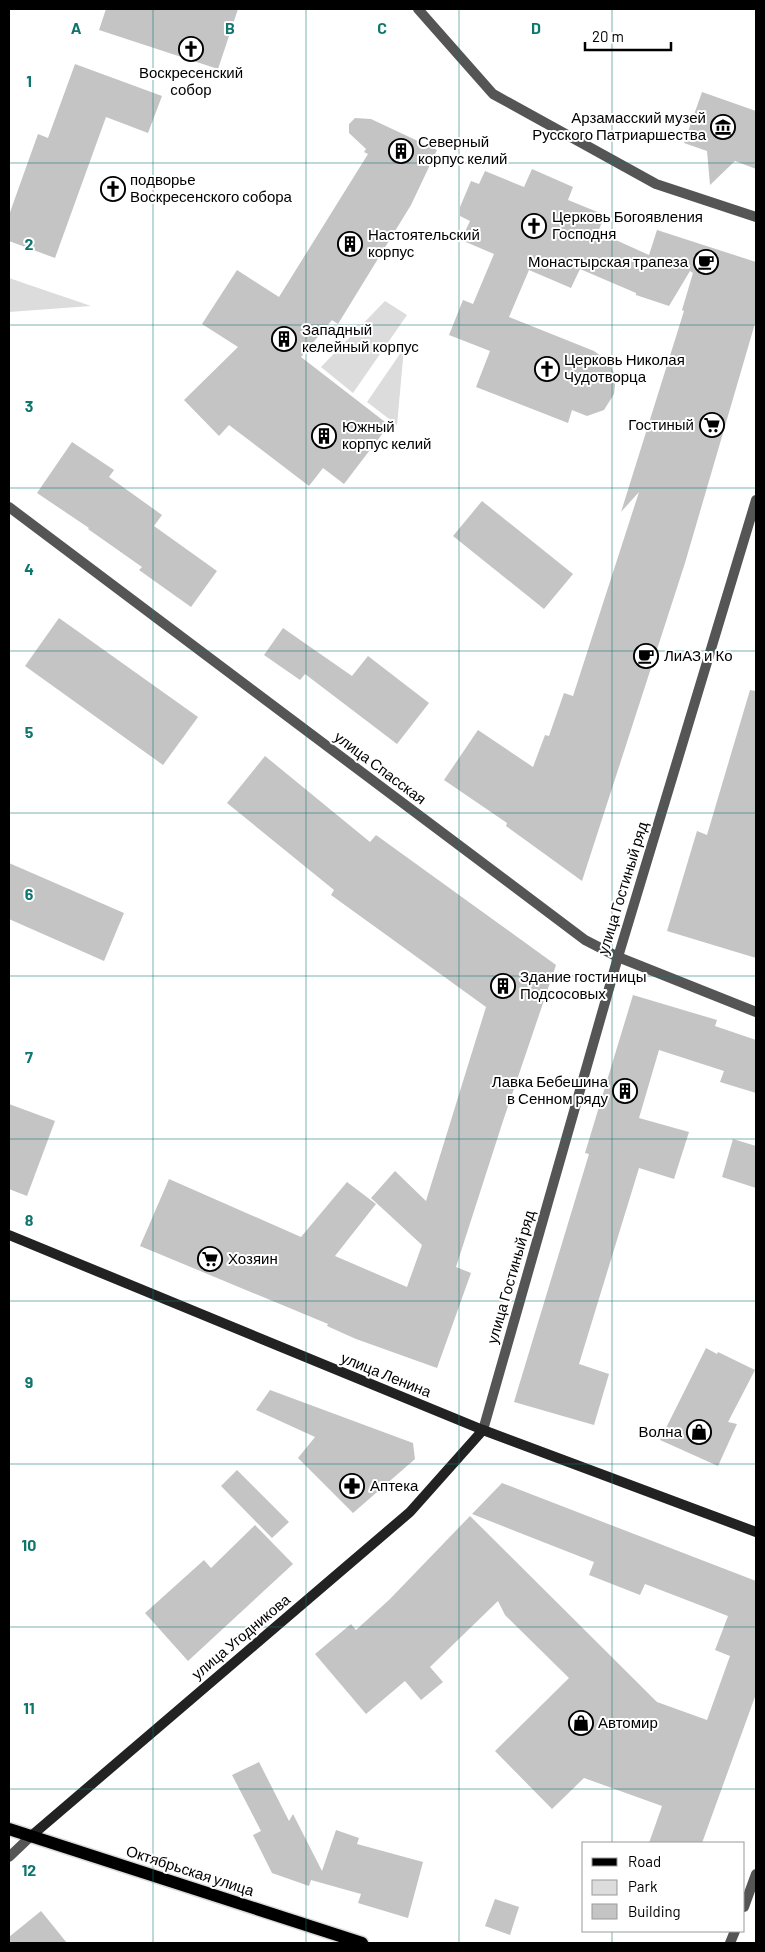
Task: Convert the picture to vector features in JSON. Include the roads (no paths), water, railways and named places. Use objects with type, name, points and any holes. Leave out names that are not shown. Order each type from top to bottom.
[{"type":"main road","name":"Октябрьская улица","points":[[9,1829],[362,1943]]},
{"type":"street","points":[[418,9],[493,94],[656,184],[756,215]]},
{"type":"street","name":"улица Гостиный ряд","points":[[483,1430],[618,956],[756,500]]},
{"type":"street","name":"улица Спасская","points":[[9,507],[585,940],[618,956],[756,1012]]},
{"type":"street","name":"улица Ленина","points":[[9,1235],[483,1430],[756,1532]]},
{"type":"street","name":"улица Угодникова","points":[[9,1857],[30,1836],[410,1512],[483,1430]]},
{"type":"street","points":[[745,1904],[756,1874]]},
{"type":"place","name":"Воскресенский собор","points":[[191,49]]},
{"type":"place","name":"Арзамасский музей Русского Патриаршества","points":[[723,127]]},
{"type":"place","name":"Северный корпус келий","points":[[401,151]]},
{"type":"place","name":"подворье Воскресенского собора","points":[[113,189]]},
{"type":"place","name":"Церковь Богоявления Господня","points":[[534,226]]},
{"type":"place","name":"Настоятельский корпус","points":[[350,244]]},
{"type":"place","name":"Монастырская трапеза","points":[[706,262]]},
{"type":"place","name":"Западный келейный корпус","points":[[284,339]]},
{"type":"place","name":"Церковь Николая Чудотворца","points":[[547,369]]},
{"type":"place","name":"Гостиный","points":[[712,425]]},
{"type":"place","name":"Южный корпус келий","points":[[324,436]]},
{"type":"place","name":"ЛиАЗ и Ко","points":[[646,656]]},
{"type":"place","name":"Здание гостиницы Подсосовых","points":[[503,986]]},
{"type":"place","name":"Лавка Бебешина в Сенном ряду","points":[[625,1091]]},
{"type":"place","name":"Хозяин","points":[[210,1259]]},
{"type":"place","name":"Волна","points":[[699,1432]]},
{"type":"place","name":"Аптека","points":[[352,1486]]},
{"type":"place","name":"Автомир","points":[[581,1723]]}]
